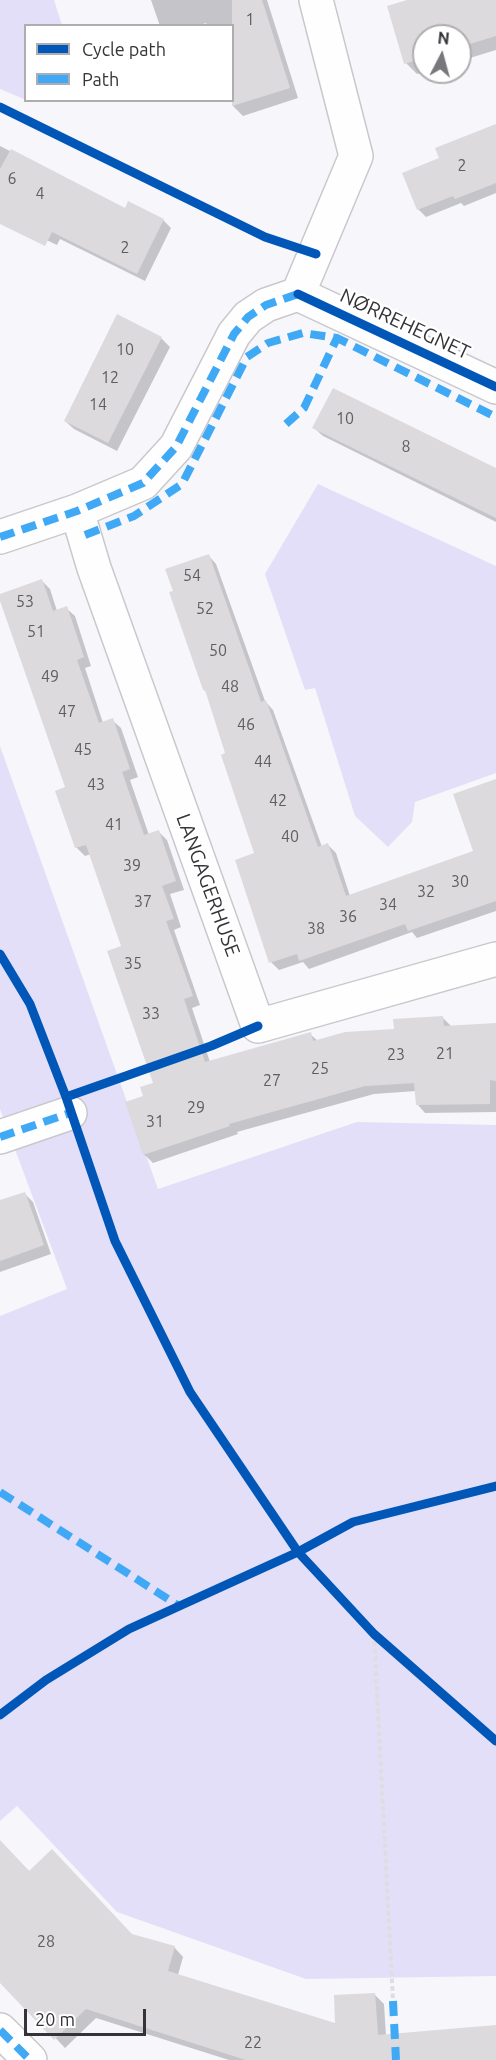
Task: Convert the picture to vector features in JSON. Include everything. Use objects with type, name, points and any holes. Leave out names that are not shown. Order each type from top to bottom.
[{"type":"street","points":[[0,537],[77,511],[144,483],[176,447],[234,334],[248,317],[266,305],[298,294],[357,156],[316,0]]},
{"type":"street","name":"NØRREHEGNET","points":[[298,294],[496,387]]},
{"type":"street","name":"LANGAGERHUSE","points":[[77,511],[98,579],[258,1026],[496,959]]},
{"type":"street","points":[[0,1137],[70,1113]]},
{"type":"street","points":[[0,2030],[30,2060]]},
{"type":"path","points":[[374,1634],[393,2001]]},
{"type":"shaded area","points":[[0,0],[54,0],[62,24],[24,24],[24,99],[0,89]]},
{"type":"shaded area","points":[[318,484],[496,566],[496,773],[415,802],[412,822],[388,847],[355,816],[315,688],[305,690],[265,574]]},
{"type":"shaded area","points":[[0,746],[158,1189],[357,1122],[496,1125],[496,1976],[306,1979],[117,1912],[17,1806],[0,1821],[0,1316],[67,1289],[0,1109]]},
{"type":"building","points":[[232,0],[262,0],[290,88],[232,106],[234,102],[234,24],[232,24]]},
{"type":"building","points":[[407,0],[496,0],[496,36],[472,43],[472,24],[412,24],[412,62],[404,64],[387,6]]},
{"type":"building","points":[[496,124],[496,183],[455,199],[453,196],[417,210],[402,173],[439,158],[435,148]]},
{"type":"building","points":[[11,149],[125,208],[128,201],[164,219],[137,274],[52,232],[45,246],[0,224],[0,169]]},
{"type":"building","points":[[117,314],[162,337],[108,443],[64,421]]},
{"type":"building","points":[[333,388],[496,468],[496,518],[312,428]]},
{"type":"building","points":[[209,554],[261,702],[266,700],[318,847],[328,843],[346,896],[473,851],[453,794],[496,779],[496,901],[408,931],[405,924],[299,961],[297,954],[269,963],[235,860],[254,853],[221,755],[225,753],[205,690],[203,690],[169,592],[173,591],[165,569]]},
{"type":"building","points":[[42,579],[53,611],[67,606],[84,657],[77,660],[99,723],[113,718],[130,769],[122,772],[144,835],[159,830],[176,881],[162,886],[174,919],[166,921],[193,996],[184,999],[205,1062],[311,1032],[313,1041],[345,1032],[394,1029],[393,1019],[443,1016],[444,1026],[496,1023],[496,1081],[490,1080],[490,1104],[416,1105],[414,1083],[365,1086],[229,1124],[230,1126],[143,1155],[125,1102],[143,1096],[140,1087],[153,1083],[107,951],[121,946],[86,845],[75,848],[55,791],[65,787],[0,601],[0,594]]},
{"type":"building","points":[[25,1192],[44,1245],[0,1261],[0,1200]]},
{"type":"building","points":[[0,1840],[29,1871],[52,1849],[132,1934],[175,1946],[168,1971],[335,2023],[334,1995],[375,1993],[378,2035],[496,2025],[496,2060],[246,2060],[86,2009],[54,2040],[0,1983]]},
{"type":"marked path","points":[[0,537],[77,511],[143,483],[176,447],[234,334],[248,317],[266,305],[298,294]]},
{"type":"marked path","points":[[85,535],[134,516],[182,484],[247,357],[268,343],[303,333],[337,338],[496,417]]},
{"type":"marked path","points":[[286,424],[304,408],[337,338]]},
{"type":"marked path","points":[[0,1137],[70,1113]]},
{"type":"marked path","points":[[0,1492],[179,1606]]},
{"type":"marked path","points":[[393,2001],[396,2060]]},
{"type":"marked path","points":[[0,2030],[30,2060]]},
{"type":"cycle path","points":[[0,107],[265,237],[316,254]]},
{"type":"cycle path","points":[[298,294],[496,387]]},
{"type":"cycle path","points":[[0,954],[30,1004],[66,1097],[115,1241],[190,1392],[298,1552],[374,1634],[496,1741]]},
{"type":"cycle path","points":[[66,1097],[211,1046],[258,1026]]},
{"type":"cycle path","points":[[0,1715],[46,1680],[129,1629],[298,1552],[353,1522],[496,1486]]}]
